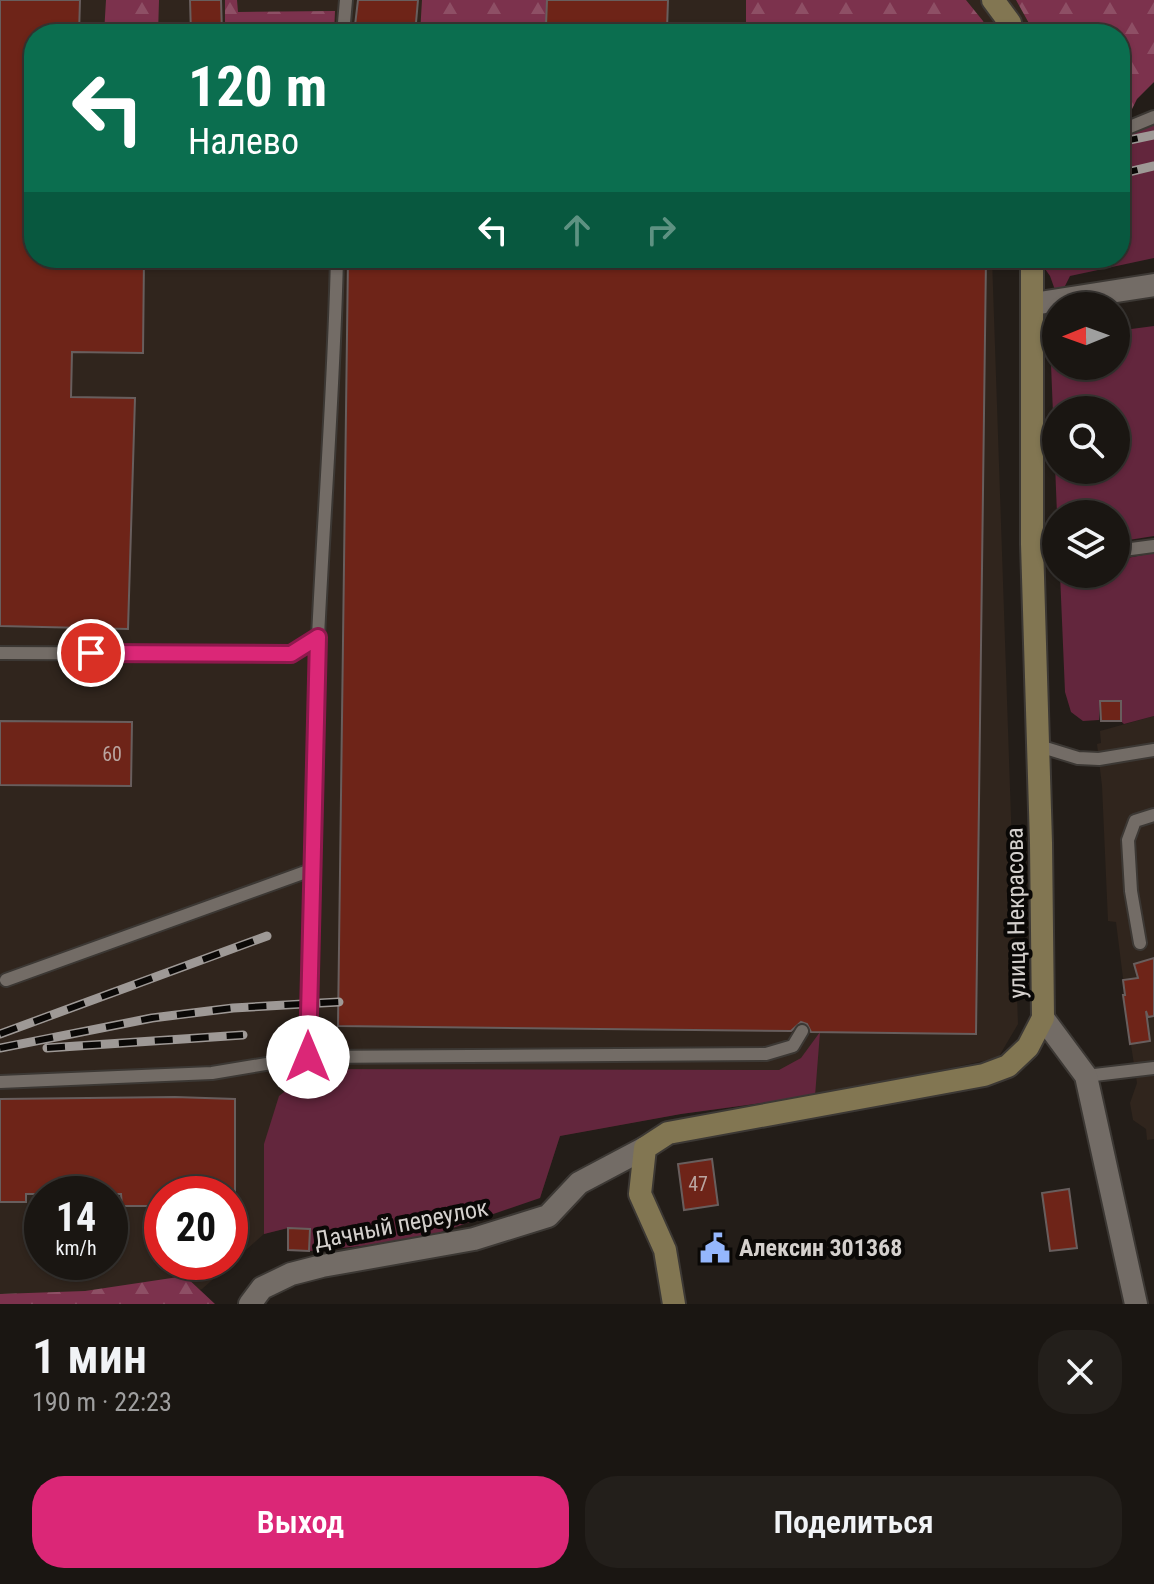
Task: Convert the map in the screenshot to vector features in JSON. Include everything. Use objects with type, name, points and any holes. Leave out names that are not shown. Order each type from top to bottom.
[{"type":"main road","points":[[993,0],[1010,24]]},
{"type":"main road","name":"улица Некрасова","points":[[645,1148],[668,1133],[984,1075],[1008,1066],[1028,1047],[1043,1018],[1032,544],[1032,268]]},
{"type":"main road","points":[[645,1148],[640,1194],[665,1250],[674,1304]]},
{"type":"street","points":[[1033,304],[1154,285]]},
{"type":"street","points":[[1043,1018],[1086,1076],[1136,1304]]},
{"type":"street","name":"Дачный переулок","points":[[250,1304],[262,1288],[291,1274],[474,1239],[548,1216],[579,1183],[645,1148]]},
{"type":"lane","points":[[344,24],[346,0]]},
{"type":"lane","points":[[1130,127],[1154,117]]},
{"type":"lane","points":[[308,1057],[318,637],[337,268]]},
{"type":"lane","points":[[1032,544],[1042,547]]},
{"type":"lane","points":[[1130,549],[1154,546]]},
{"type":"lane","points":[[0,653],[291,654],[318,637]]},
{"type":"lane","points":[[1039,746],[1078,758],[1099,759],[1154,750]]},
{"type":"lane","points":[[1140,943],[1131,891],[1128,840],[1135,821],[1154,815]]},
{"type":"lane","points":[[6,980],[311,870]]},
{"type":"lane","points":[[0,1082],[212,1073],[308,1057],[766,1054],[793,1046],[802,1031]]},
{"type":"lane","points":[[1086,1076],[1154,1068]]},
{"type":"shaded area","points":[[0,0],[1113,0],[1018,24],[24,24],[24,268],[992,268],[1018,1024],[998,1058],[815,1096],[681,1114],[560,1136],[540,1198],[309,1251],[310,1229],[288,1228],[264,1234],[248,1248],[248,1176],[144,1176],[144,1280],[212,1280],[202,1289],[164,1304],[0,1304]]},
{"type":"shaded area","points":[[1154,124],[1154,258],[1130,263],[1130,132]]},
{"type":"shaded area","points":[[1044,268],[1107,268],[1070,276],[1064,288],[1055,290]]},
{"type":"shaded area","points":[[1154,326],[1154,536],[1130,540],[1130,500],[1056,500],[1056,484],[1130,484],[1130,396],[1052,396],[1052,380],[1130,380],[1130,329]]},
{"type":"shaded area","points":[[1154,553],[1154,716],[1124,724],[1100,702],[1099,720],[1083,721],[1071,712],[1065,692],[1061,588],[1130,588],[1130,557]]},
{"type":"shaded area","points":[[1154,716],[1154,1139],[1147,1140],[1146,1129],[1133,1120],[1130,1103],[1137,1083],[1123,995],[1116,922],[1108,921],[1097,744],[1101,743],[1100,731]]},
{"type":"shaded area","points":[[820,1032],[815,1096],[681,1114],[560,1136],[540,1198],[415,1241],[309,1251],[309,1229],[288,1228],[264,1234],[264,1144],[279,1096],[313,1069],[779,1070],[801,1058]]},
{"type":"green space","points":[[106,0],[159,0],[158,24],[105,24]]},
{"type":"green space","points":[[225,0],[237,0],[238,12],[335,11],[334,24],[225,24]]},
{"type":"green space","points":[[422,0],[547,0],[548,24],[421,24]]},
{"type":"green space","points":[[746,0],[966,0],[984,24],[746,24]]},
{"type":"green space","points":[[1016,0],[1154,0],[1154,82],[1137,99],[1130,113],[1130,24],[1029,24]]},
{"type":"green space","points":[[158,1280],[189,1280],[215,1304],[0,1304],[0,1294],[85,1291]]},
{"type":"building","points":[[0,0],[80,0],[79,24],[24,24],[24,268],[144,268],[143,353],[72,352],[71,397],[135,398],[128,629],[0,626]]},
{"type":"building","points":[[190,0],[221,0],[222,24],[191,24]]},
{"type":"building","points":[[358,0],[418,0],[416,24],[355,24]]},
{"type":"building","points":[[547,0],[668,0],[667,24],[546,24]]},
{"type":"building","points":[[348,268],[986,268],[976,1034],[811,1032],[807,1024],[801,1022],[791,1031],[338,1026]]},
{"type":"building","points":[[1100,701],[1121,701],[1121,721],[1101,721]]},
{"type":"building","points":[[0,721],[132,722],[131,786],[0,785]]},
{"type":"building","points":[[1154,958],[1154,1016],[1148,1017],[1146,1011],[1150,1041],[1130,1044],[1123,980],[1138,978],[1134,964]]},
{"type":"building","points":[[0,1099],[235,1099],[235,1176],[144,1176],[144,1206],[128,1206],[128,1176],[24,1176],[24,1202],[0,1202]]},
{"type":"building","points":[[712,1159],[718,1205],[684,1210],[678,1164]]},
{"type":"building","points":[[1069,1189],[1077,1248],[1050,1251],[1042,1193]]},
{"type":"building","points":[[288,1228],[310,1229],[309,1251],[288,1250]]},
{"type":"railway","points":[[1130,140],[1154,135]]},
{"type":"railway","points":[[1130,172],[1154,166]]},
{"type":"railway","points":[[0,1034],[267,936]]},
{"type":"railway","points":[[0,1048],[152,1018],[233,1008],[339,1002]]},
{"type":"railway","points":[[47,1048],[243,1035]]},
{"type":"place","name":"Алексин 301368","points":[[715,1248]]},
{"type":"route","points":[[91,653],[291,654],[318,637],[308,1057]]}]
